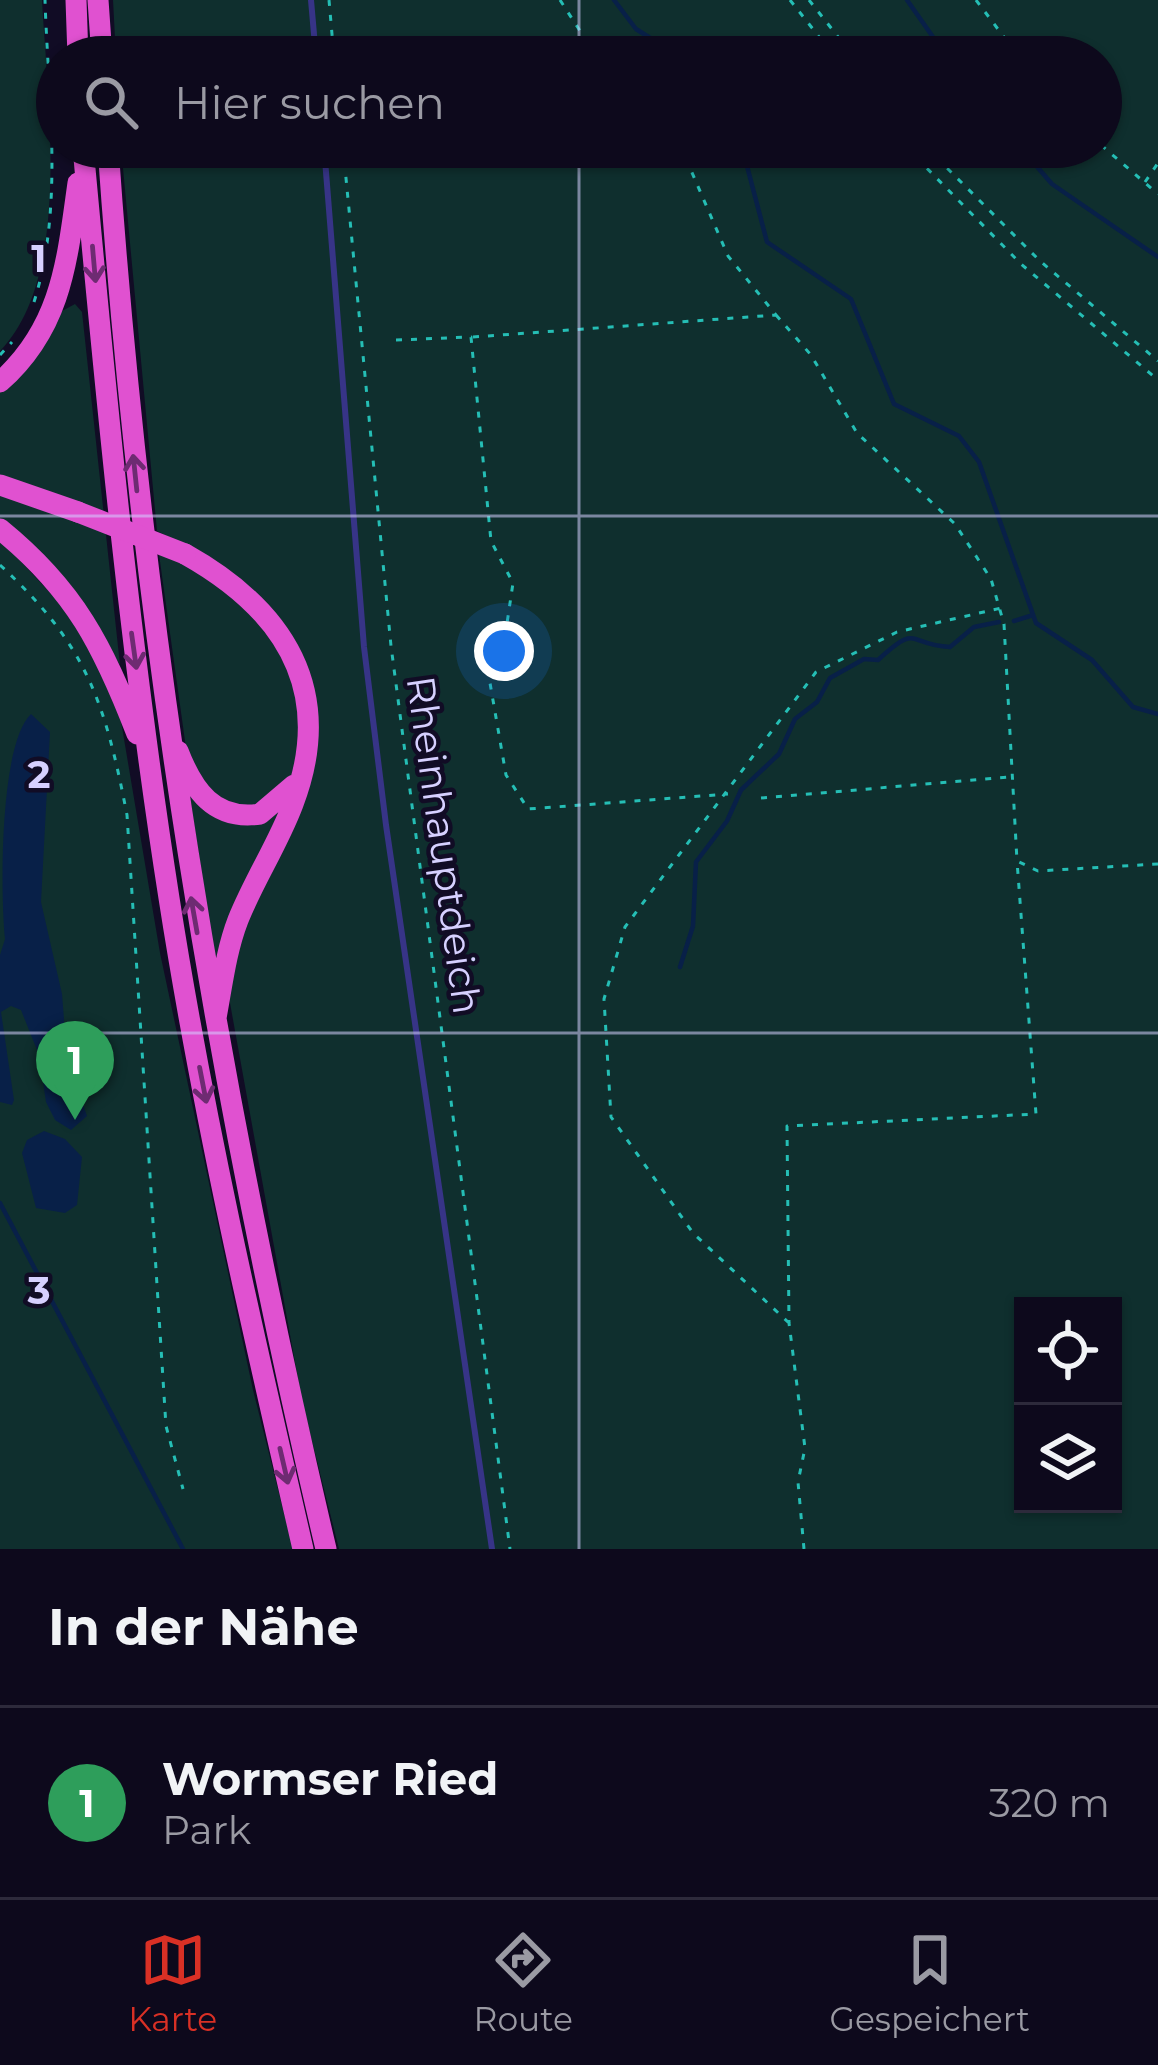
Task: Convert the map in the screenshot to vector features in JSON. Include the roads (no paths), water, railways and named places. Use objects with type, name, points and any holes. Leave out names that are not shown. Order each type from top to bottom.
[{"type":"highway","points":[[76,0],[78,36]]},
{"type":"highway","points":[[98,0],[101,36]]},
{"type":"highway","points":[[0,382],[32,349],[62,289],[80,168]]},
{"type":"highway","points":[[85,168],[122,544],[150,769],[241,1281],[303,1549]]},
{"type":"highway","points":[[110,168],[126,391],[164,714],[214,1031],[268,1304],[326,1549]]},
{"type":"highway","points":[[0,485],[185,554],[248,599],[298,665],[311,721],[302,775],[235,929],[214,1031]]},
{"type":"highway","points":[[0,529],[43,567],[88,622],[150,769]]},
{"type":"highway","points":[[164,714],[194,787],[225,812],[250,815],[269,810],[302,775]]},
{"type":"lane","points":[[311,0],[314,36]]},
{"type":"lane","points":[[326,168],[364,647],[492,1549]]},
{"type":"water","points":[[31,714],[50,732],[41,902],[62,994],[67,1058],[87,1116],[71,1130],[55,1120],[46,1102],[39,1055],[21,1010],[11,1006],[1,1012],[14,1100],[12,1105],[0,1102],[0,955],[5,939],[4,818],[13,754]]},
{"type":"water","points":[[44,1131],[65,1139],[82,1157],[77,1205],[65,1213],[36,1208],[22,1153],[27,1140]]},
{"type":"waterway","points":[[614,0],[647,36]]},
{"type":"waterway","points":[[907,0],[932,36]]},
{"type":"waterway","points":[[748,168],[767,242],[851,299],[894,404],[959,436],[979,462],[1036,623],[1092,660],[1133,707],[1158,714]]},
{"type":"waterway","points":[[1038,168],[1052,184],[1158,257]]},
{"type":"waterway","points":[[1014,621],[1030,616]]},
{"type":"waterway","points":[[680,967],[693,926],[696,862],[727,821],[741,790],[779,754],[795,719],[817,702],[830,678],[864,659],[878,660],[907,639],[950,647],[974,627],[999,622]]},
{"type":"waterway","points":[[0,1203],[183,1549]]},
{"type":"place","name":"Wormser Ried","points":[[75,1120]]}]
